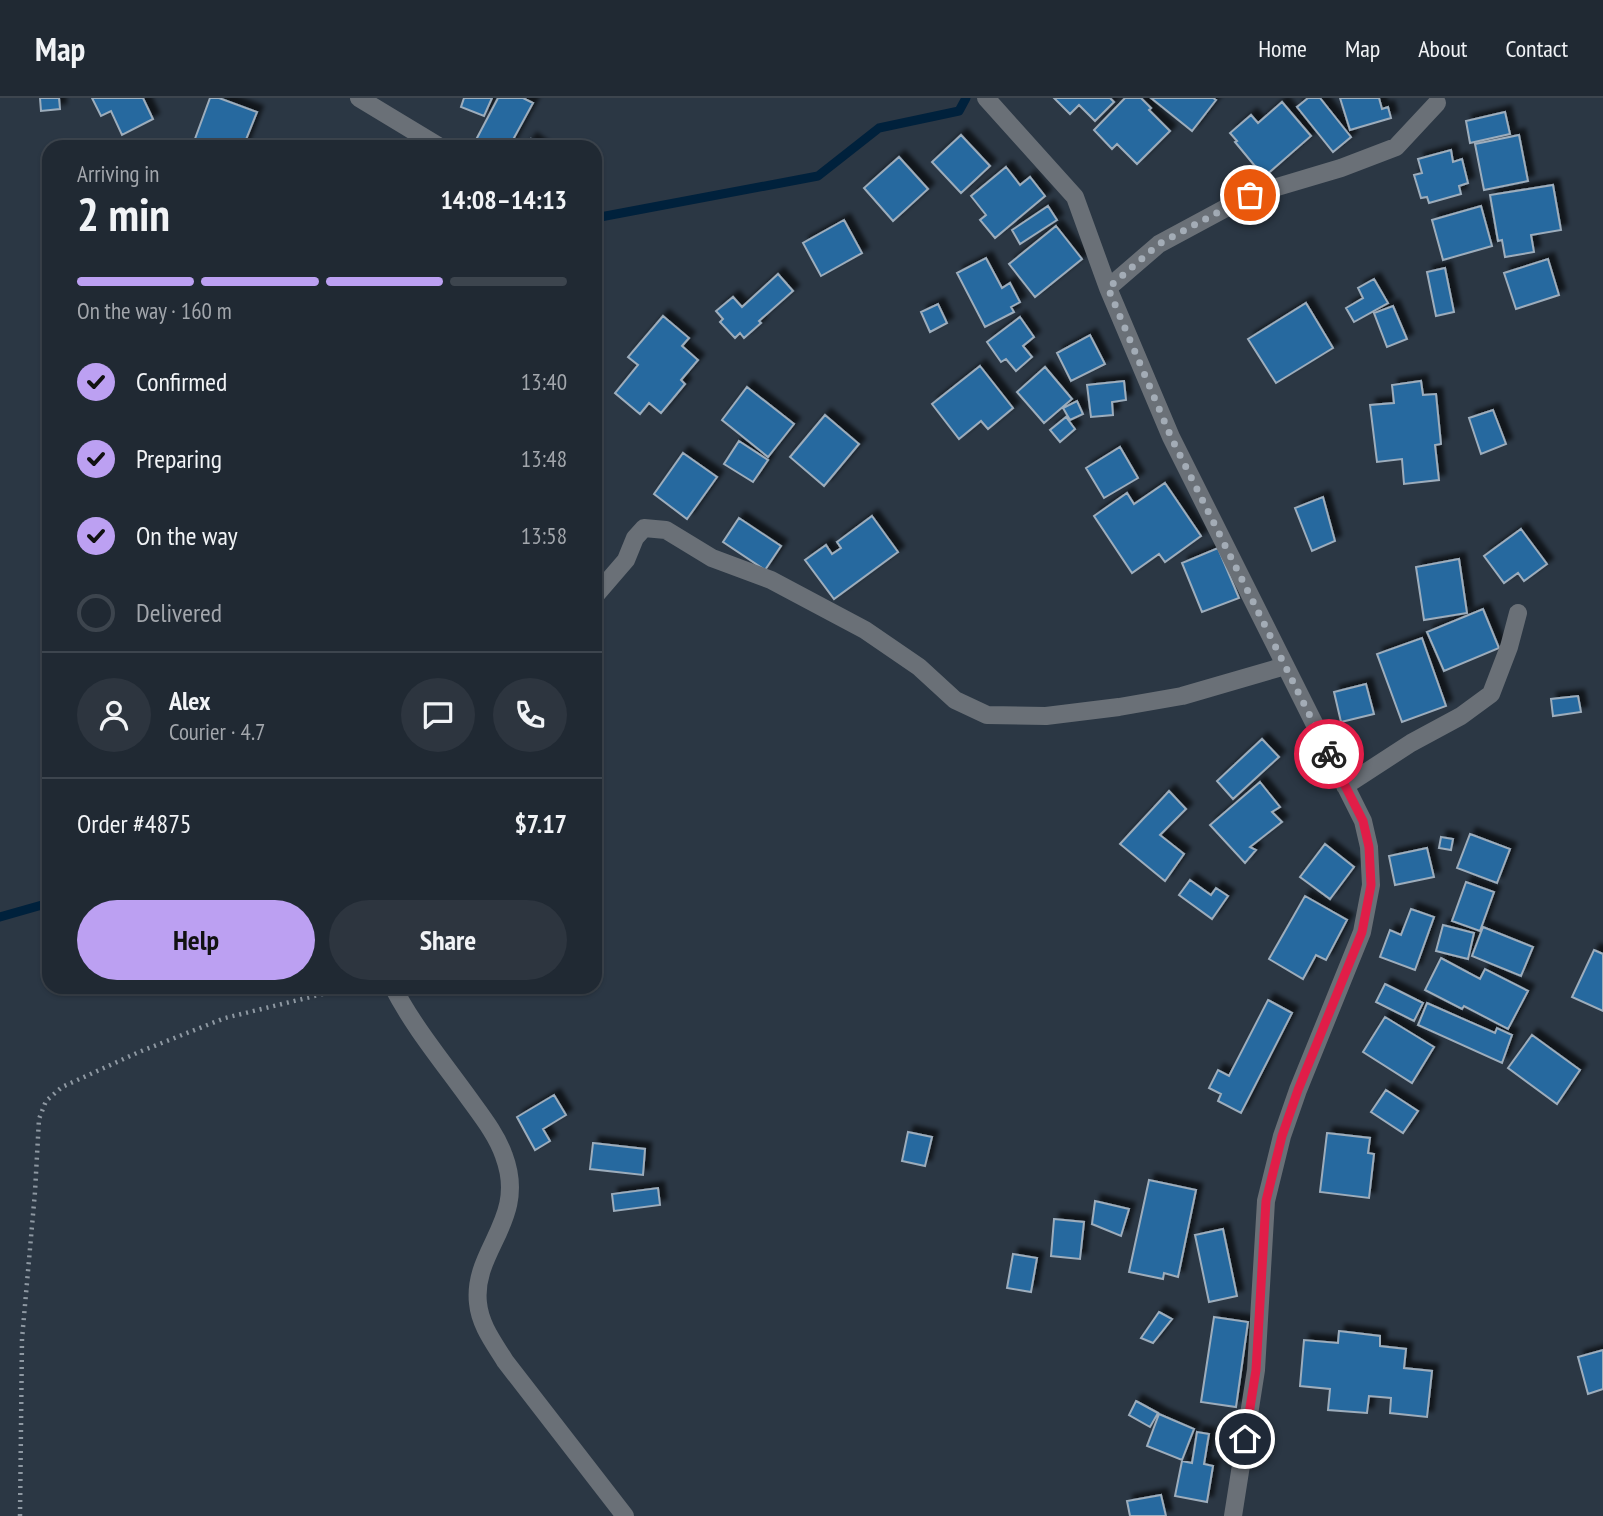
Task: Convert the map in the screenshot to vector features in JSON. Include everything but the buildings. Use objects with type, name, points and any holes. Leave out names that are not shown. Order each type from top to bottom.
[{"type":"street","points":[[359,98],[428,140]]},
{"type":"street","points":[[986,98],[1075,197],[1108,288],[1171,437],[1363,821],[1369,847],[1371,885],[1362,932],[1298,1090],[1282,1136],[1266,1201],[1256,1370],[1233,1516]]},
{"type":"street","points":[[1108,288],[1159,244],[1250,195],[1340,168],[1395,147],[1437,103]]},
{"type":"street","points":[[602,588],[626,560],[635,538],[644,528],[666,530],[712,558],[771,580],[865,630],[919,667],[955,700],[987,715],[1046,716],[1119,707],[1182,696],[1285,666]]},
{"type":"street","points":[[1345,786],[1411,743],[1461,716],[1491,694],[1510,648],[1518,613]]},
{"type":"street","points":[[396,994],[404,1009],[478,1110],[505,1156],[510,1186],[508,1212],[479,1276],[478,1303],[482,1319],[505,1361],[625,1516]]},
{"type":"path","points":[[20,1516],[22,1339],[39,1119],[46,1101],[62,1087],[139,1052],[225,1018],[323,994]]},
{"type":"waterway","points":[[602,217],[818,176],[879,128],[959,111],[966,98]]},
{"type":"waterway","points":[[0,917],[42,905]]},
{"type":"way so far","points":[[1250,195],[1159,244],[1108,288],[1171,437],[1329,754]]},
{"type":"route","points":[[1245,1439],[1256,1370],[1266,1201],[1282,1136],[1298,1090],[1362,932],[1371,885],[1369,847],[1363,821],[1329,754]]}]
